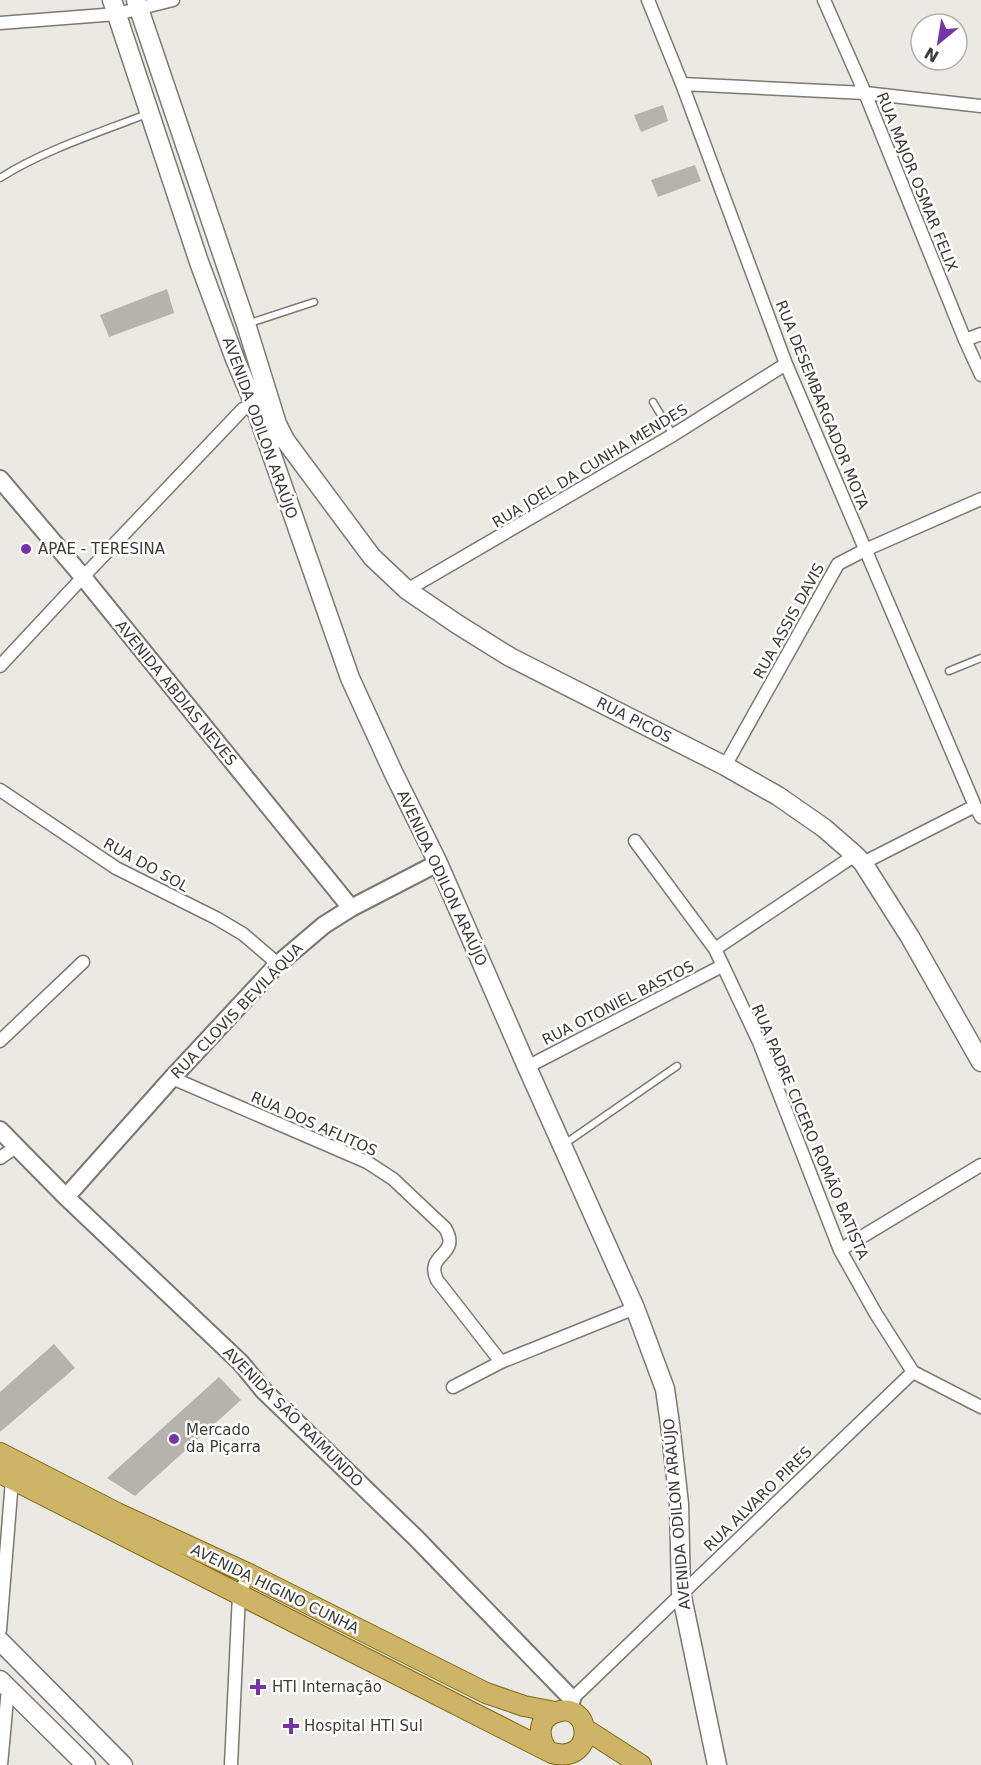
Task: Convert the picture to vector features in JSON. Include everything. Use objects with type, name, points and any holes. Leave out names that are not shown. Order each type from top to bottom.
[{"type":"main road","name":"AVENIDA ODILON ARAÚJO","points":[[137,4],[246,324],[262,400],[350,678],[438,862],[635,1308],[665,1389],[679,1504],[681,1592],[717,1765]]},
{"type":"main road","name":"AVENIDA ODILON ARAÚJO","points":[[115,7],[203,272],[235,359],[262,400]]},
{"type":"main road","name":"RUA PICOS","points":[[262,400],[285,440],[372,557],[407,590],[510,657],[725,766],[778,796],[802,812],[859,859],[910,937],[981,1062]]},
{"type":"main road","name":"AVENIDA HIGINO CUNHA","points":[[0,1453],[117,1513],[249,1574],[486,1693],[524,1706],[565,1707]]},
{"type":"main road","name":"AVENIDA HIGINO CUNHA","points":[[6,1476],[546,1749]]},
{"type":"main road","points":[[0,1641],[123,1765]]},
{"type":"main road","points":[[4,1690],[86,1765]]},
{"type":"main road","points":[[565,1707],[579,1718],[585,1729],[585,1736],[579,1749],[573,1754],[559,1755],[546,1749],[542,1742],[541,1728],[548,1716],[565,1707]]},
{"type":"main road","points":[[585,1729],[641,1765]]},
{"type":"main road","points":[[566,1755],[585,1765]]},
{"type":"street","points":[[0,23],[173,0]]},
{"type":"street","name":"RUA DESEMBARGADOR MOTA","points":[[648,0],[682,84],[786,364],[979,814]]},
{"type":"street","name":"RUA MAJOR OSMAR FELIX","points":[[824,0],[865,93],[981,375]]},
{"type":"street","points":[[682,84],[865,93],[981,106]]},
{"type":"street","points":[[965,340],[981,334]]},
{"type":"street","name":"RUA JOEL DA CUNHA MENDES","points":[[407,590],[674,435],[786,364]]},
{"type":"street","points":[[0,666],[243,409],[262,400]]},
{"type":"street","name":"AVENIDA ABDIAS NEVES","points":[[0,479],[83,577],[351,908]]},
{"type":"street","name":"RUA ASSIS DAVIS","points":[[725,766],[838,564],[981,499]]},
{"type":"street","name":"RUA DO SOL","points":[[0,790],[116,868],[243,934],[278,964]]},
{"type":"street","points":[[715,949],[859,859],[979,814]]},
{"type":"street","name":"RUA PADRE CICERO ROMÃO BATISTA","points":[[636,841],[715,949],[759,1042],[840,1250],[876,1314],[913,1372]]},
{"type":"street","name":"RUA CLOVIS BEVILÁQUA","points":[[66,1197],[278,964],[324,925],[351,908],[438,862]]},
{"type":"street","points":[[0,1041],[83,962]]},
{"type":"street","name":"RUA OTONIEL BASTOS","points":[[527,1067],[722,966]]},
{"type":"street","name":"RUA DOS AFLITOS","points":[[172,1078],[339,1149],[367,1162],[393,1179],[445,1228],[450,1242],[448,1248],[435,1262],[434,1273],[437,1280],[501,1362]]},
{"type":"street","name":"AVENIDA SÃO RAIMUNDO","points":[[0,1131],[416,1539],[565,1707]]},
{"type":"street","points":[[0,1158],[16,1146]]},
{"type":"street","points":[[840,1250],[981,1165]]},
{"type":"street","points":[[453,1387],[501,1362],[635,1308]]},
{"type":"street","points":[[913,1372],[981,1407]]},
{"type":"street","name":"RUA ALVARO PIRES","points":[[565,1707],[681,1592],[913,1372]]},
{"type":"street","points":[[0,1630],[6,1476]]},
{"type":"street","points":[[231,1765],[239,1594],[249,1574]]},
{"type":"street","points":[[0,1765],[4,1690]]},
{"type":"lane","points":[[0,178],[64,147],[150,113]]},
{"type":"lane","points":[[246,324],[314,302]]},
{"type":"lane","points":[[653,402],[674,435]]},
{"type":"lane","points":[[949,671],[981,658]]},
{"type":"lane","points":[[562,1146],[677,1066]]},
{"type":"building","points":[[663,105],[668,121],[641,132],[634,115]]},
{"type":"building","points":[[695,165],[701,181],[658,197],[651,180]]},
{"type":"building","points":[[167,289],[174,313],[109,337],[100,315]]},
{"type":"building","points":[[54,1344],[75,1368],[0,1432],[0,1392]]},
{"type":"building","name":"Mercado da Piçarra","points":[[219,1377],[241,1400],[135,1496],[107,1478]]},
{"type":"place","name":"APAE - TERESINA","points":[[26,549]]},
{"type":"place","name":"Mercado da Piçarra","points":[[174,1439]]},
{"type":"place","name":"HTI Internação","points":[[258,1687]]},
{"type":"place","name":"Hospital HTI Sul","points":[[291,1726]]}]
